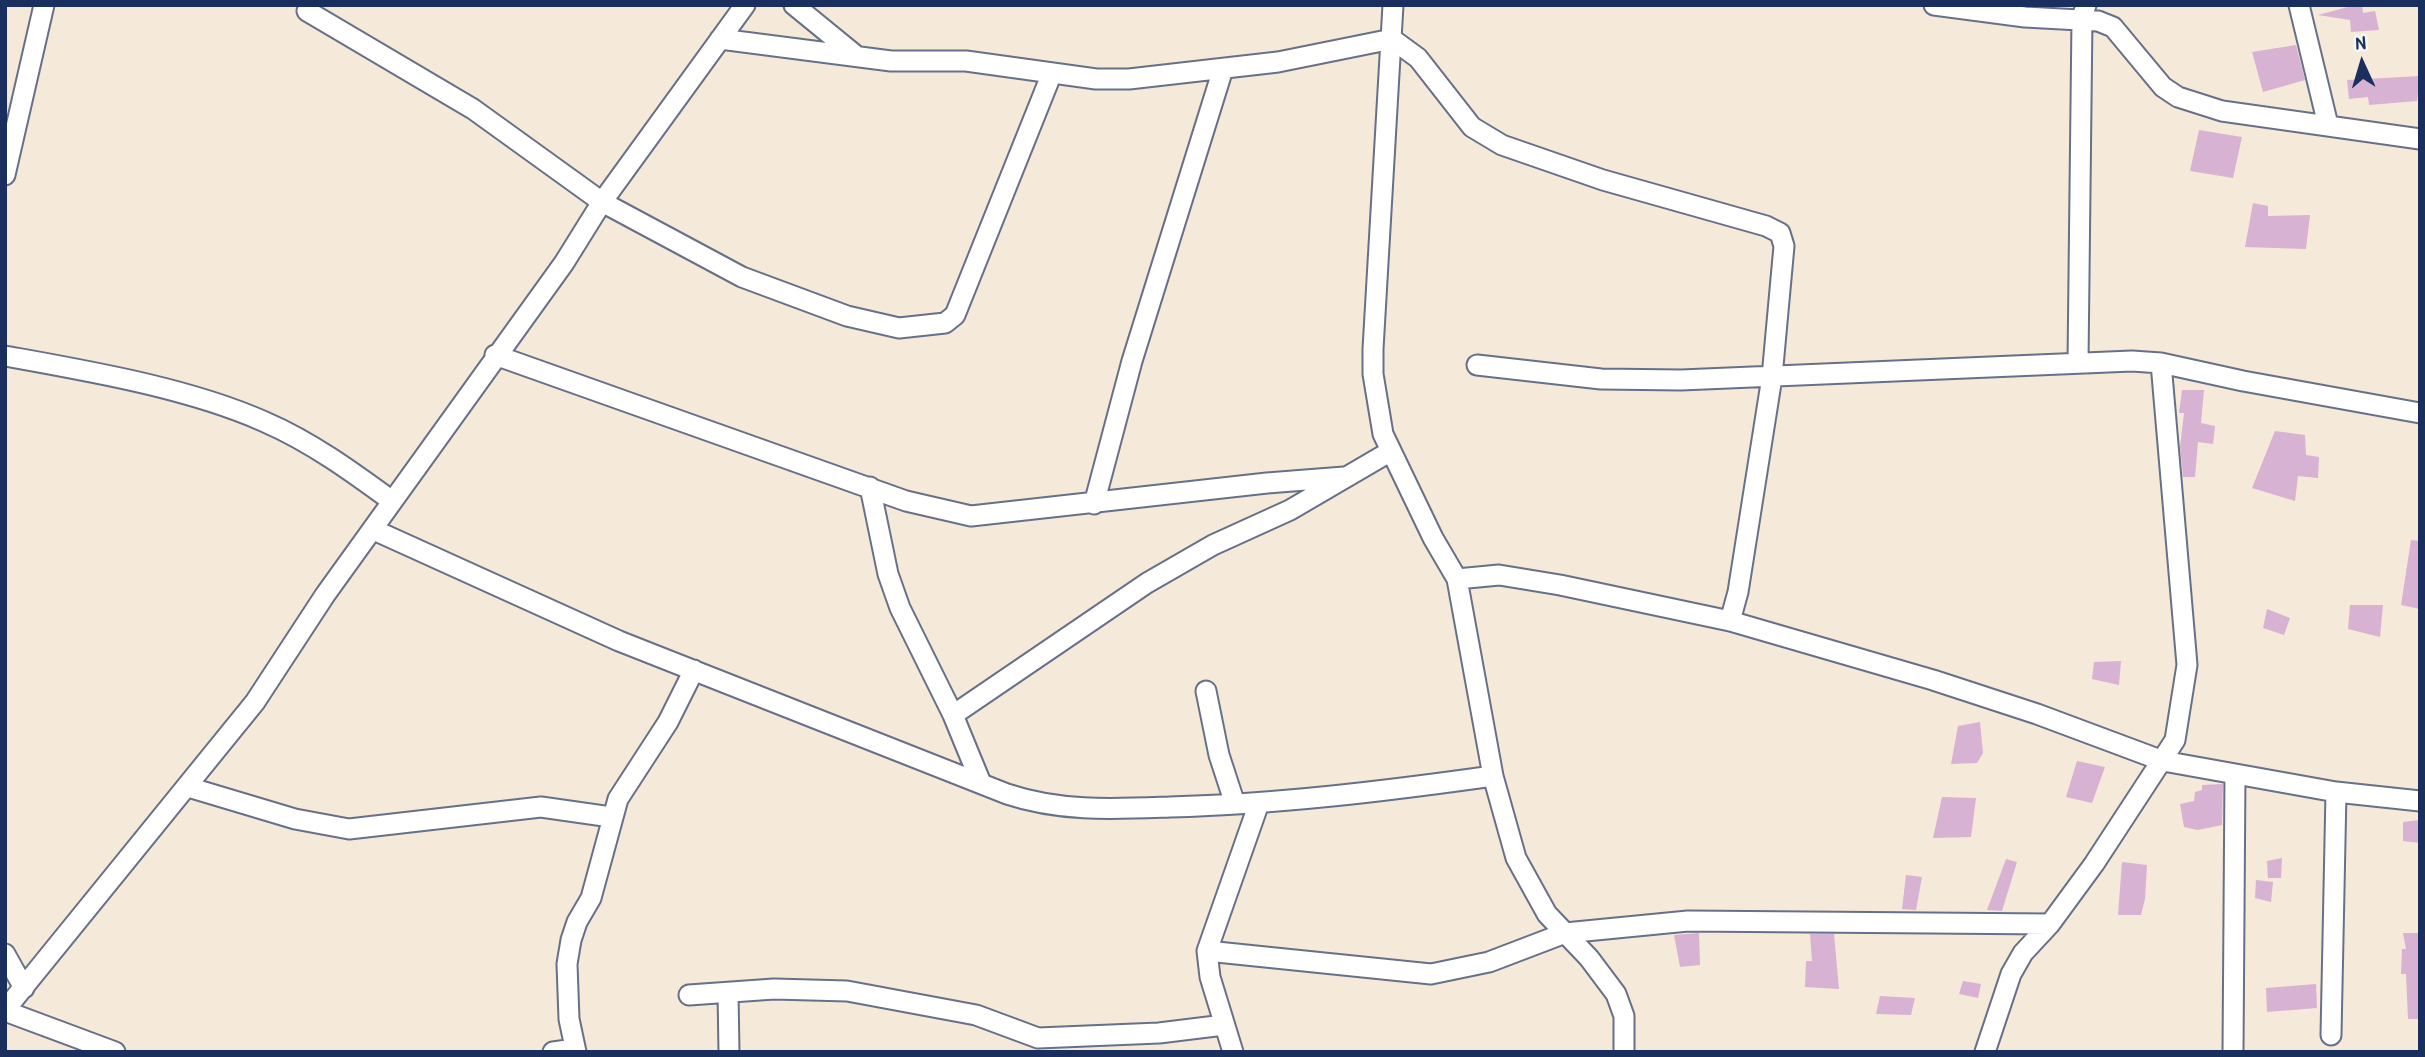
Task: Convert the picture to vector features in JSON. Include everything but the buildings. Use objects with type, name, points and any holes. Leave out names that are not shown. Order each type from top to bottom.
[{"type":"street","points":[[5,175],[44,5]]},
{"type":"street","points":[[115,1052],[5,1011],[255,702],[325,595],[374,530],[495,355],[564,263],[602,202],[745,5]]},
{"type":"street","points":[[793,5],[858,56]]},
{"type":"street","points":[[1393,5],[1373,349],[1380,415],[1391,451],[1457,579],[1493,776],[1516,858],[1547,914],[1589,958],[1616,994],[1624,1016],[1624,1052]]},
{"type":"street","points":[[1934,5],[2025,17],[2084,12],[2113,27],[2163,87],[2178,97],[2222,111],[2420,139]]},
{"type":"street","points":[[2299,5],[2328,125]]},
{"type":"street","points":[[307,11],[473,109],[602,202],[742,277],[847,316],[899,328],[945,323],[955,315],[1052,72]]},
{"type":"street","points":[[2078,362],[2084,12]]},
{"type":"street","points":[[720,39],[891,61],[966,61],[1129,79],[1278,62],[1392,39],[1418,58],[1472,127],[1502,145],[1544,162],[1766,226],[1780,233],[1784,246],[1772,376],[1738,592],[1730,621]]},
{"type":"street","points":[[1094,504],[1132,361],[1223,69]]},
{"type":"street","points":[[495,355],[870,487],[938,510],[971,516],[1268,482],[1344,477]]},
{"type":"street","points":[[5,356],[213,402],[265,422],[338,461],[392,501]]},
{"type":"street","points":[[1477,365],[1601,379],[1737,380],[1772,376],[2078,362],[2161,363],[2420,413]]},
{"type":"street","points":[[1985,1052],[2011,974],[2023,953],[2050,924],[2175,740],[2187,665],[2161,363]]},
{"type":"street","points":[[953,715],[1147,583],[1213,545],[1290,510],[1391,451]]},
{"type":"street","points":[[870,487],[888,574],[900,608],[953,715],[981,783]]},
{"type":"street","points":[[374,530],[596,630],[1027,801],[1087,809],[1259,803],[1383,792],[1493,776]]},
{"type":"street","points":[[1457,579],[1499,575],[1730,621],[2011,705],[2163,761],[2336,792],[2420,801]]},
{"type":"street","points":[[553,1052],[576,1050],[569,1019],[567,964],[577,922],[591,898],[599,872],[611,817],[629,779],[668,722],[694,670]]},
{"type":"street","points":[[1206,691],[1219,755],[1235,804]]},
{"type":"street","points":[[2233,1052],[2235,774]]},
{"type":"street","points":[[188,787],[295,819],[349,830],[541,807],[611,817]]},
{"type":"street","points":[[2331,1035],[2336,792]]},
{"type":"street","points":[[1233,1052],[1210,977],[1208,951],[1259,803]]},
{"type":"street","points":[[1208,951],[1431,974],[1489,962],[1565,933],[1688,921],[2050,924]]},
{"type":"street","points":[[5,954],[24,988]]},
{"type":"street","points":[[689,995],[774,989],[847,991],[976,1015],[1038,1038],[1159,1033],[1224,1026]]},
{"type":"street","points":[[728,993],[729,1052]]}]
